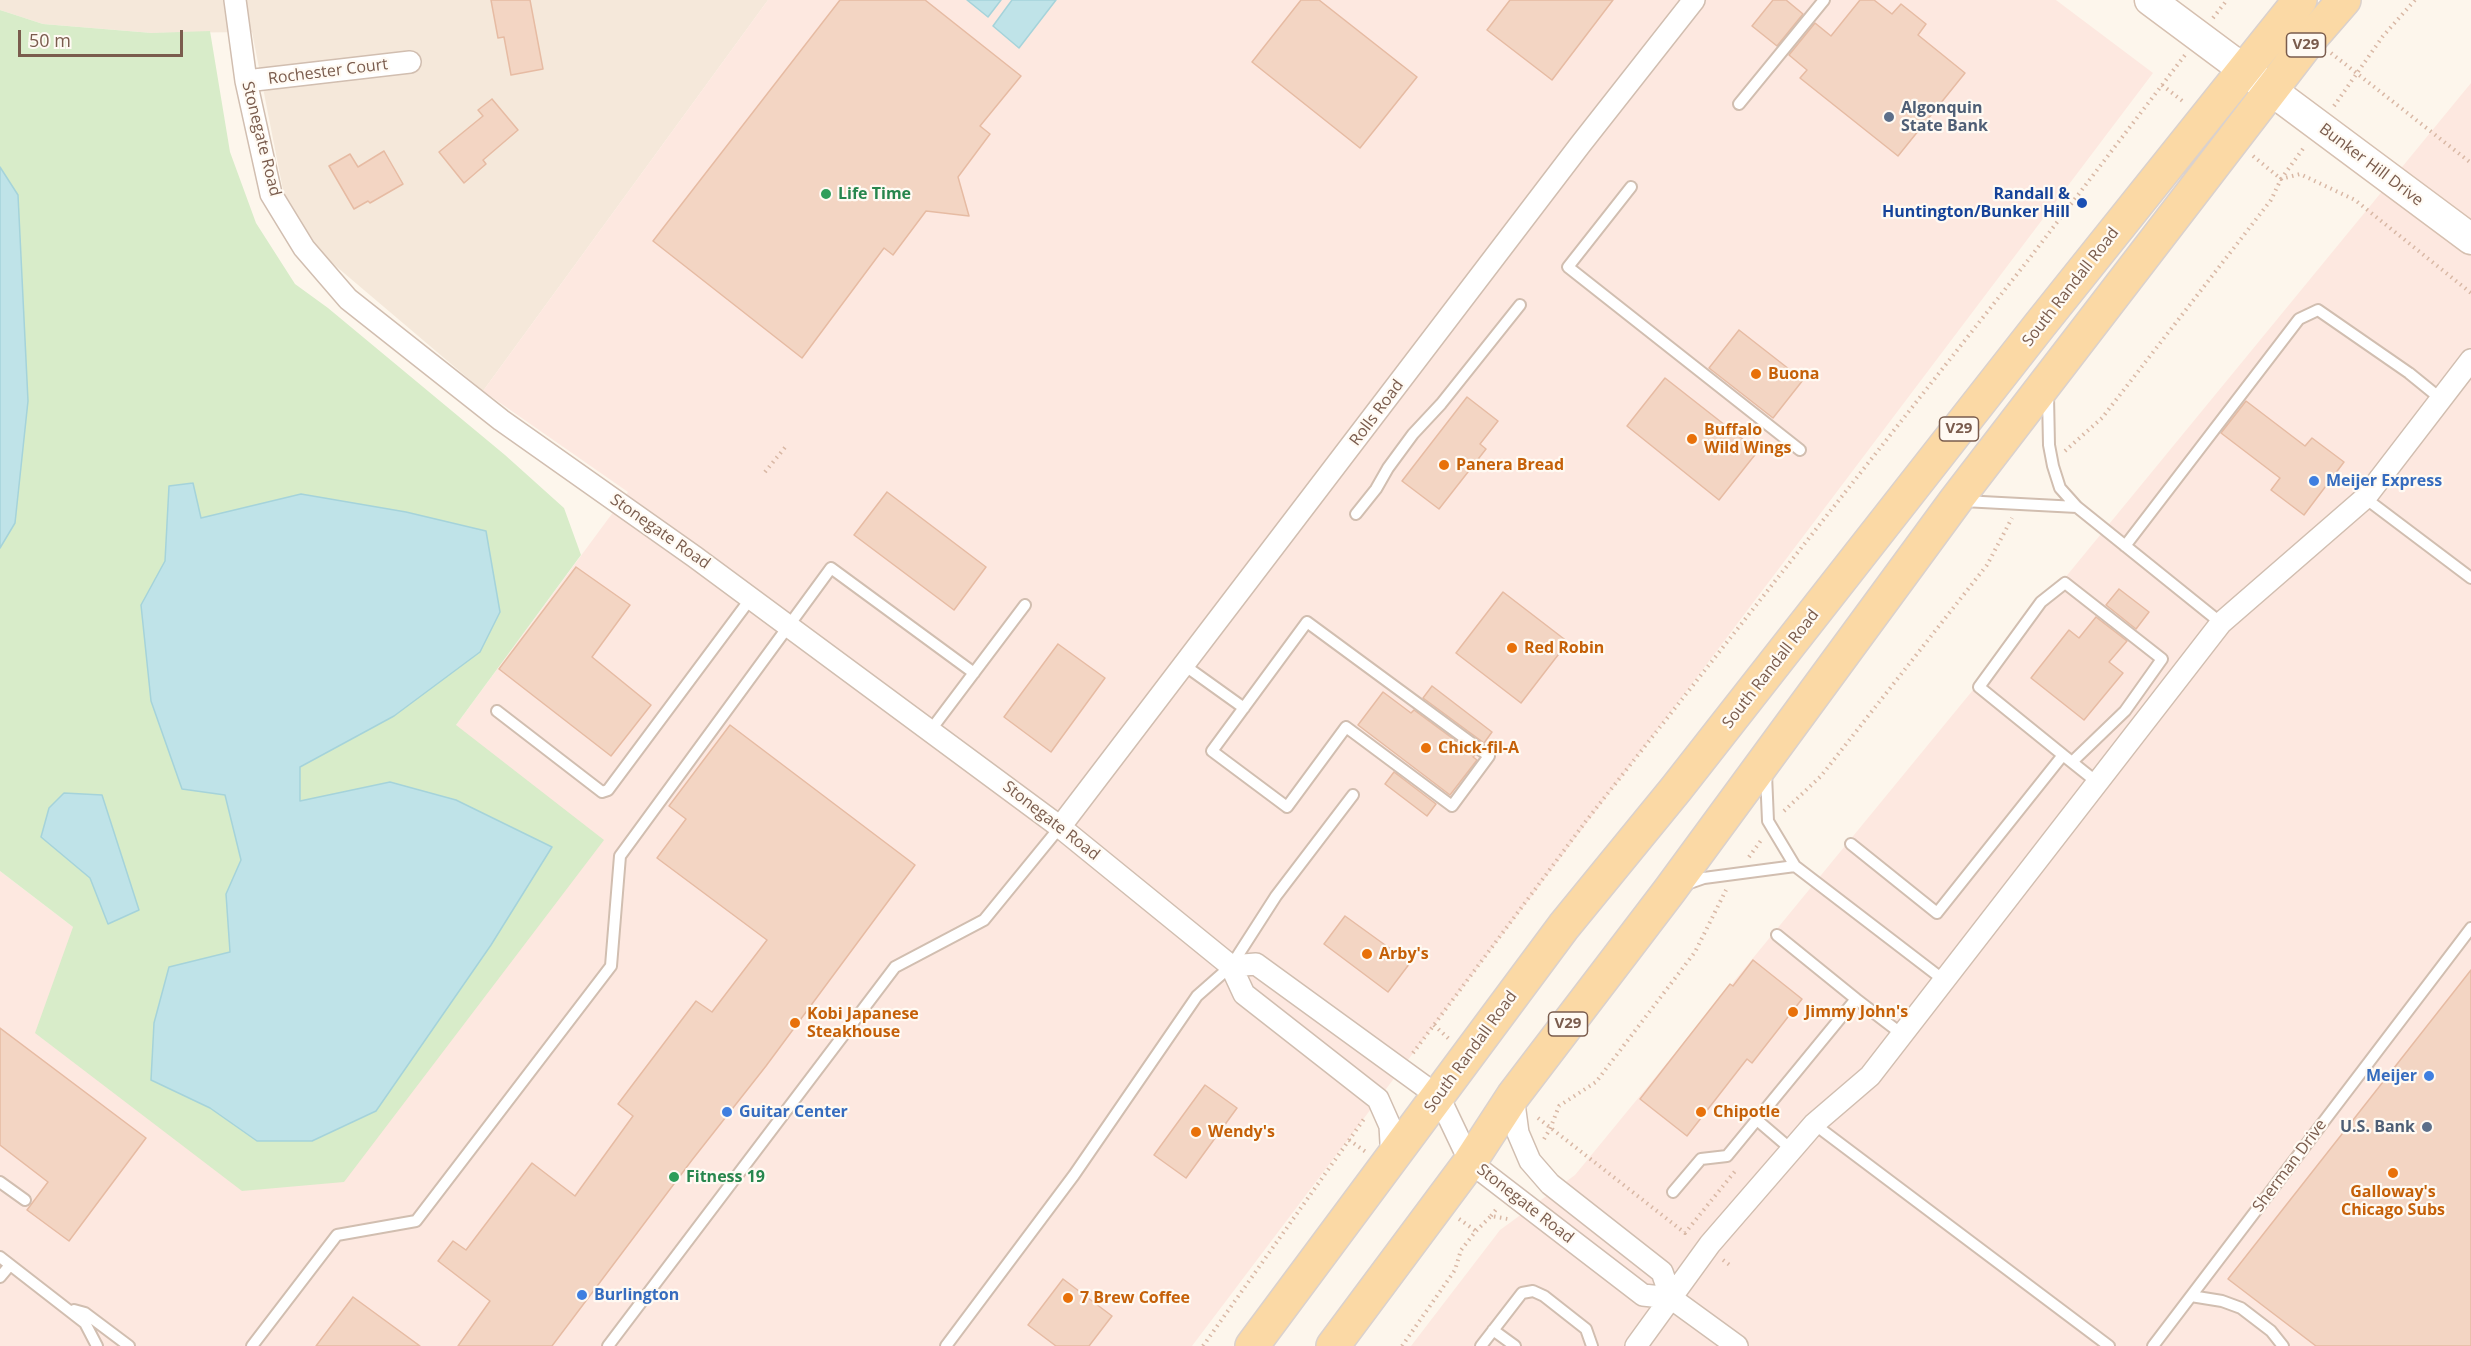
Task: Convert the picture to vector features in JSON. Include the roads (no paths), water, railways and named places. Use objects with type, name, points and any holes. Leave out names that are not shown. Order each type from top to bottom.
[{"type":"main road","name":"South Randall Road","points":[[1252,1346],[1439,1097],[1563,926],[1677,789],[2300,0]]},
{"type":"main road","name":"V29","points":[[1333,1346],[1470,1162],[1514,1096],[1670,890],[1956,500],[2344,0]]},
{"type":"street","name":"Stonegate Road","points":[[235,0],[246,81],[271,194],[304,248],[348,299],[501,420],[751,598],[1060,827],[1231,966],[1244,994],[1378,1099],[1390,1126],[1389,1164]]},
{"type":"street","name":"Rolls Road","points":[[1060,827],[1694,0]]},
{"type":"street","name":"Bunker Hill Drive","points":[[2150,0],[2471,239]]},
{"type":"street","name":"Rochester Court","points":[[246,81],[410,62]]},
{"type":"street","points":[[1636,1346],[1710,1244],[1814,1124],[1870,1077],[2222,623],[2365,498],[2471,360]]},
{"type":"street","name":"Stonegate Road","points":[[1231,966],[1256,963],[1439,1097],[1470,1162],[1643,1295],[1671,1298],[1737,1346]]},
{"type":"street","name":"Stonegate Road","points":[[1514,1096],[1518,1133],[1530,1161],[1550,1184],[1662,1272],[1671,1298]]},
{"type":"lane","points":[[1739,104],[1824,0]]},
{"type":"lane","points":[[1630,187],[1568,267],[1800,450]]},
{"type":"lane","points":[[1356,514],[1413,434],[1441,404],[1520,305]]},
{"type":"lane","points":[[2125,546],[2299,319],[2318,310],[2409,373],[2441,399]]},
{"type":"lane","points":[[2050,376],[2049,445],[2060,488],[2077,507],[2222,623]]},
{"type":"lane","points":[[2365,498],[2471,578]]},
{"type":"lane","points":[[1956,500],[2077,507]]},
{"type":"lane","points":[[252,1346],[337,1235],[416,1221],[611,966],[620,856],[787,625],[831,568],[974,673]]},
{"type":"lane","points":[[1851,844],[1937,913],[2068,759],[2125,711],[2162,658],[2065,582],[2041,602],[1979,687],[2068,759],[2098,783]]},
{"type":"lane","points":[[497,711],[602,792],[608,790],[751,598]]},
{"type":"lane","points":[[930,731],[1025,605]]},
{"type":"lane","points":[[1307,622],[1489,756],[1452,806],[1346,728],[1287,807],[1212,751],[1244,708],[1307,622]]},
{"type":"lane","points":[[1184,665],[1244,708]]},
{"type":"lane","points":[[1766,760],[1768,821],[1795,866],[1945,981]]},
{"type":"lane","points":[[946,1346],[1074,1175],[1197,996],[1231,966],[1276,896],[1353,795]]},
{"type":"lane","points":[[608,1346],[895,967],[984,920],[1060,827]]},
{"type":"lane","points":[[1670,890],[1704,878],[1795,866]]},
{"type":"lane","name":"Sherman Drive","points":[[2153,1346],[2471,928]]},
{"type":"lane","points":[[1777,935],[1903,1035]]},
{"type":"lane","points":[[1673,1192],[1701,1159],[1727,1156],[1856,999]]},
{"type":"lane","points":[[1757,1120],[1792,1150]]},
{"type":"lane","points":[[1814,1124],[2109,1346]]},
{"type":"lane","points":[[0,1182],[25,1200]]},
{"type":"lane","points":[[0,1257],[86,1323],[97,1346]]},
{"type":"lane","points":[[0,1277],[10,1265]]},
{"type":"lane","points":[[1481,1346],[1522,1293],[1533,1291],[1544,1296],[1586,1329],[1592,1346]]},
{"type":"lane","points":[[2191,1296],[2222,1301],[2241,1308],[2271,1331],[2283,1346]]},
{"type":"lane","points":[[70,1310],[85,1313],[129,1346]]},
{"type":"lane","points":[[1493,1330],[1515,1346]]},
{"type":"water","points":[[967,0],[1001,0],[988,17]]},
{"type":"water","points":[[1012,0],[1056,0],[1019,48],[993,26]]},
{"type":"water","points":[[0,167],[18,195],[28,401],[15,523],[0,548]]},
{"type":"water","points":[[193,483],[201,518],[301,494],[406,512],[486,531],[500,612],[480,652],[394,716],[300,767],[300,801],[390,782],[456,800],[552,847],[491,945],[376,1111],[312,1141],[257,1141],[210,1108],[151,1080],[154,1023],[169,967],[230,952],[226,894],[241,860],[225,795],[182,789],[151,701],[141,605],[165,561],[169,486]]},
{"type":"water","points":[[64,793],[102,795],[139,910],[108,924],[90,878],[41,837],[49,808]]},
{"type":"place","name":"Algonquin State Bank","points":[[1889,117]]},
{"type":"place","name":"Life Time","points":[[826,194]]},
{"type":"place","name":"Randall & Huntington/Bunker Hill","points":[[2082,203]]},
{"type":"place","name":"Buona","points":[[1756,374]]},
{"type":"place","name":"Buffalo Wild Wings","points":[[1692,439]]},
{"type":"place","name":"Panera Bread","points":[[1444,465]]},
{"type":"place","name":"Meijer Express","points":[[2314,481]]},
{"type":"place","name":"Red Robin","points":[[1512,648]]},
{"type":"place","name":"Chick-fil-A","points":[[1426,748]]},
{"type":"place","name":"Arby's","points":[[1367,954]]},
{"type":"place","name":"Jimmy John's","points":[[1793,1012]]},
{"type":"place","name":"Kobi Japanese Steakhouse","points":[[795,1023]]},
{"type":"place","name":"Meijer","points":[[2429,1076]]},
{"type":"place","name":"Guitar Center","points":[[727,1112]]},
{"type":"place","name":"Chipotle","points":[[1701,1112]]},
{"type":"place","name":"U.S. Bank","points":[[2427,1127]]},
{"type":"place","name":"Wendy's","points":[[1196,1132]]},
{"type":"place","name":"Galloway's Chicago Subs","points":[[2393,1173]]},
{"type":"place","name":"Fitness 19","points":[[674,1177]]},
{"type":"place","name":"Burlington","points":[[582,1295]]},
{"type":"place","name":"7 Brew Coffee","points":[[1068,1298]]}]
